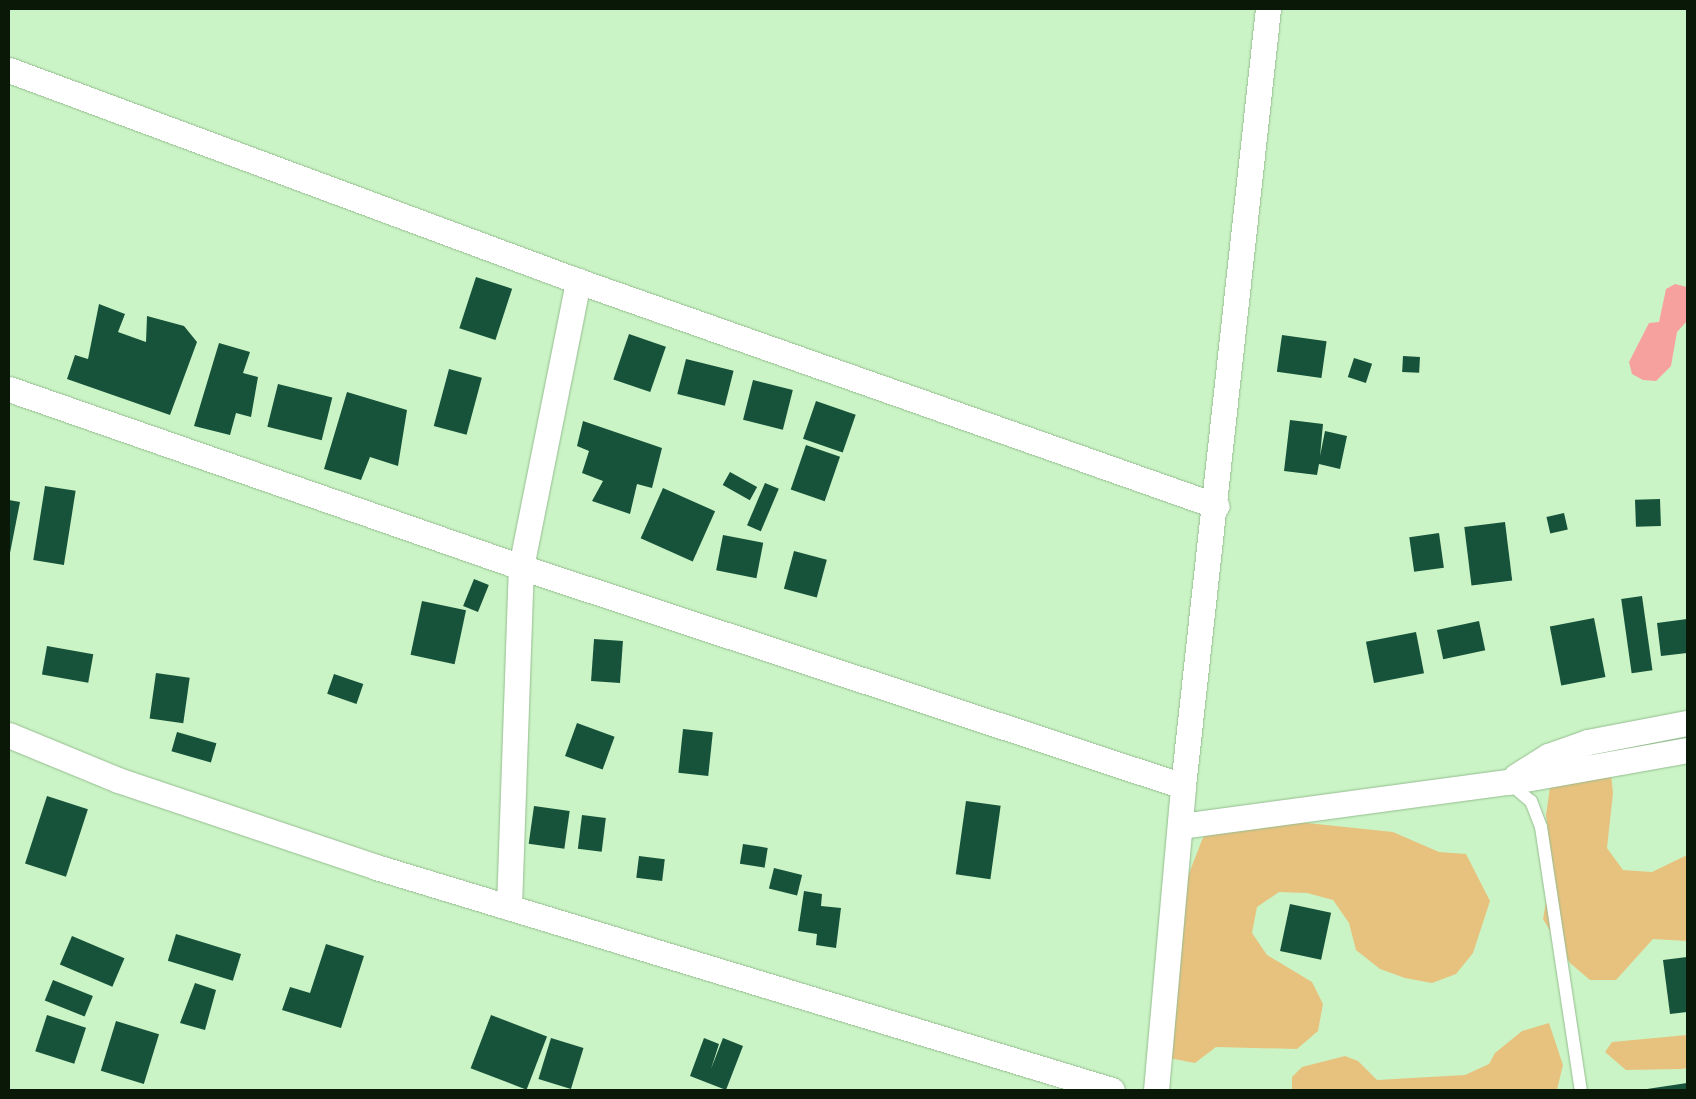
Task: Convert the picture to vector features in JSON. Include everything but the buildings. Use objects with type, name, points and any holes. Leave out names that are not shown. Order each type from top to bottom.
[{"type":"street","points":[[1156,1090],[1181,826],[1183,786],[1217,506],[1268,9]]},
{"type":"street","points":[[9,70],[578,281],[1217,506]]},
{"type":"street","points":[[509,907],[521,567],[578,281]]},
{"type":"street","points":[[9,389],[521,567],[1183,786]]},
{"type":"street","points":[[1508,782],[1548,756],[1588,742],[1687,723]]},
{"type":"street","points":[[9,735],[118,780],[509,907],[1112,1090]]},
{"type":"street","points":[[1181,826],[1508,782],[1687,750]]},
{"type":"lane","points":[[1508,782],[1531,801],[1541,827],[1581,1090]]},
{"type":"shaded area","points":[[1675,284],[1687,287],[1687,321],[1677,332],[1671,366],[1656,381],[1643,380],[1632,374],[1629,362],[1649,323],[1659,322],[1666,289]]},
{"type":"shaded area","points":[[1587,750],[1610,765],[1613,793],[1607,848],[1623,870],[1652,872],[1687,855],[1687,941],[1653,939],[1616,980],[1590,980],[1570,963],[1543,919],[1552,868],[1546,815],[1550,787]]},
{"type":"shaded area","points":[[1288,821],[1393,832],[1439,852],[1466,854],[1490,901],[1473,953],[1456,974],[1432,983],[1405,978],[1380,969],[1356,950],[1349,923],[1333,900],[1307,893],[1279,892],[1257,907],[1252,933],[1267,955],[1312,982],[1323,1004],[1318,1031],[1297,1049],[1216,1047],[1195,1063],[1169,1058],[1181,894],[1202,840],[1209,827]]},
{"type":"shaded area","points":[[1549,1023],[1563,1065],[1557,1090],[1292,1090],[1292,1077],[1302,1067],[1345,1056],[1358,1061],[1377,1080],[1465,1075],[1489,1064],[1495,1053],[1522,1031]]},
{"type":"shaded area","points":[[1687,1035],[1687,1068],[1626,1070],[1605,1052],[1612,1042]]}]
